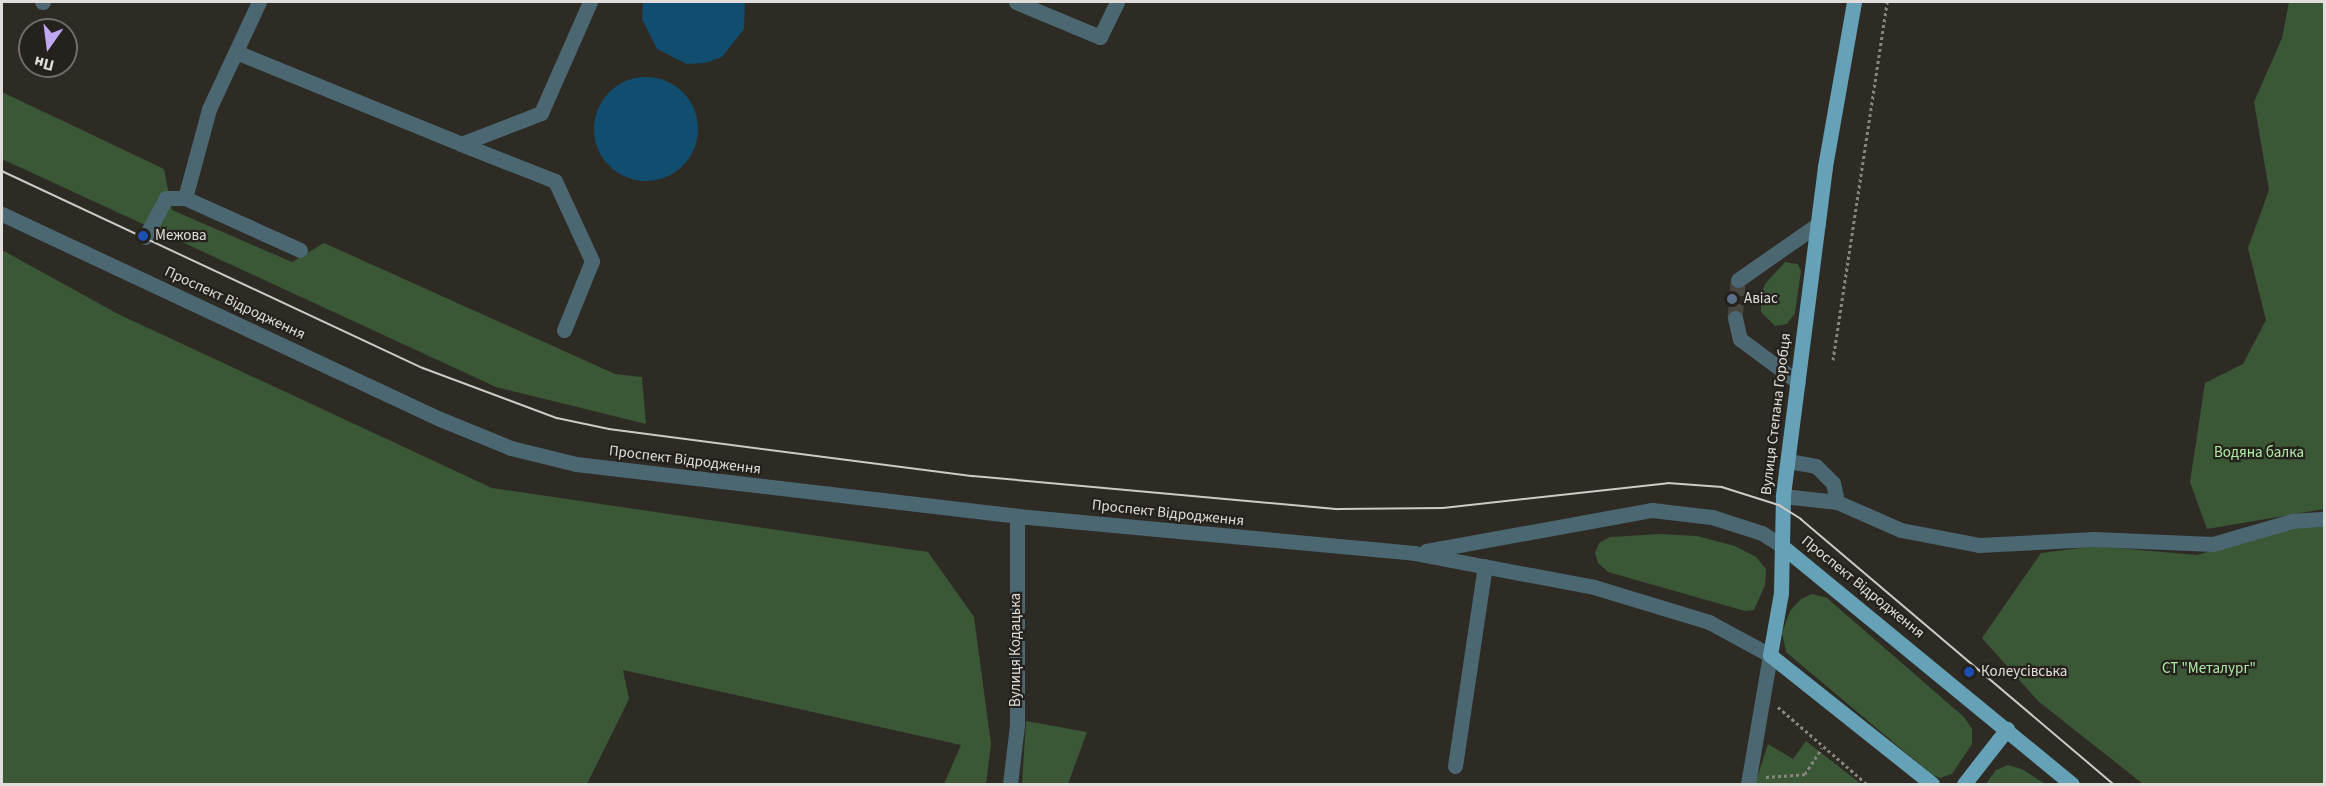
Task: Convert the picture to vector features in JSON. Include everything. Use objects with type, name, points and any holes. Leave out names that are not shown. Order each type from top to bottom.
[{"type":"main road","name":"Вулиця Степана Горобця","points":[[1770,655],[1780,593],[1783,496],[1818,224],[1854,2]]},
{"type":"main road","name":"Проспект Відродження","points":[[1782,546],[2072,784]]},
{"type":"main road","name":"Проспект Відродження","points":[[1770,655],[1932,784]]},
{"type":"main road","points":[[1965,784],[2007,729]]},
{"type":"street","points":[[185,198],[195,173],[209,110],[259,2]]},
{"type":"street","points":[[461,144],[541,113],[590,2]]},
{"type":"street","points":[[1016,2],[1100,37],[1117,2]]},
{"type":"street","points":[[236,52],[555,181],[592,261],[564,330]]},
{"type":"street","points":[[145,237],[166,198],[185,198],[300,249]]},
{"type":"street","name":"Проспект Відродження","points":[[2,214],[440,419],[511,448],[576,464],[1017,516],[1414,553],[1594,587],[1698,619],[1740,636],[1770,655]]},
{"type":"street","points":[[1738,280],[1818,224]]},
{"type":"street","points":[[1735,318],[1740,339],[1798,382]]},
{"type":"street","points":[[1788,461],[1816,465],[1826,473],[1837,502]]},
{"type":"street","points":[[1783,496],[1837,502],[1901,530],[1979,545],[2094,539],[2213,544],[2292,521],[2325,519]]},
{"type":"street","name":"Проспект Відродження","points":[[1414,553],[1652,510],[1712,517],[1762,533],[1782,546]]},
{"type":"street","name":"Вулиця Кодацька","points":[[1010,784],[1017,725],[1017,516]]},
{"type":"street","points":[[1455,766],[1485,566]]},
{"type":"street","points":[[1749,781],[1770,655]]},
{"type":"path","points":[[1833,360],[1887,2]]},
{"type":"path","points":[[1763,694],[1822,748],[1867,784]]},
{"type":"path","points":[[1749,781],[1805,774],[1822,748]]},
{"type":"green space","name":"Водяна балка","points":[[2289,2],[2324,2],[2324,509],[2207,529],[2190,482],[2205,383],[2243,364],[2266,320],[2248,248],[2269,190],[2254,102],[2282,38]]},
{"type":"green space","points":[[2,92],[164,169],[172,210],[292,262],[324,243],[615,374],[642,377],[646,424],[496,387],[2,159]]},
{"type":"green space","points":[[2,250],[118,314],[492,488],[928,552],[974,617],[991,744],[986,784],[944,784],[961,745],[623,670],[629,699],[587,784],[2,784]]},
{"type":"green space","points":[[1785,262],[1798,264],[1801,271],[1795,313],[1787,324],[1775,326],[1761,312],[1761,295],[1765,284]]},
{"type":"green space","name":"СТ \"Металург\"","points":[[2324,526],[2324,784],[2143,784],[2038,701],[1982,638],[2041,553],[2095,546],[2197,555],[2288,529]]},
{"type":"green space","points":[[1660,534],[1697,536],[1735,546],[1756,557],[1766,569],[1765,585],[1754,610],[1745,611],[1608,572],[1598,563],[1595,553],[1599,543],[1610,537]]},
{"type":"green space","points":[[1812,594],[1827,598],[1964,717],[1972,729],[1972,744],[1952,774],[1940,778],[1931,774],[1786,652],[1782,633],[1790,611],[1801,599]]},
{"type":"green space","points":[[1026,721],[1087,732],[1068,784],[1022,784]]},
{"type":"green space","points":[[1806,741],[1861,784],[1755,784],[1768,744],[1793,759]]},
{"type":"green space","points":[[2008,765],[2022,769],[2045,784],[1986,784],[1996,770]]},
{"type":"water","points":[[643,2],[745,2],[744,29],[722,57],[705,63],[687,64],[657,49],[642,19]]},
{"type":"water","points":[[646,77],[666,81],[683,92],[694,109],[698,129],[694,149],[683,166],[666,177],[646,181],[626,177],[609,166],[598,149],[594,129],[598,109],[609,92],[626,81]]},
{"type":"tunnel","points":[[1735,318],[1738,280]]},
{"type":"tram line","points":[[2,171],[423,368],[557,418],[609,429],[973,476],[1339,509],[1443,508],[1668,483],[1722,487],[1779,505],[1801,519],[2114,784]]},
{"type":"place","name":"Межова","points":[[143,236]]},
{"type":"place","name":"Авіас","points":[[1732,299]]},
{"type":"place","name":"Колеусівська","points":[[1969,672]]}]
